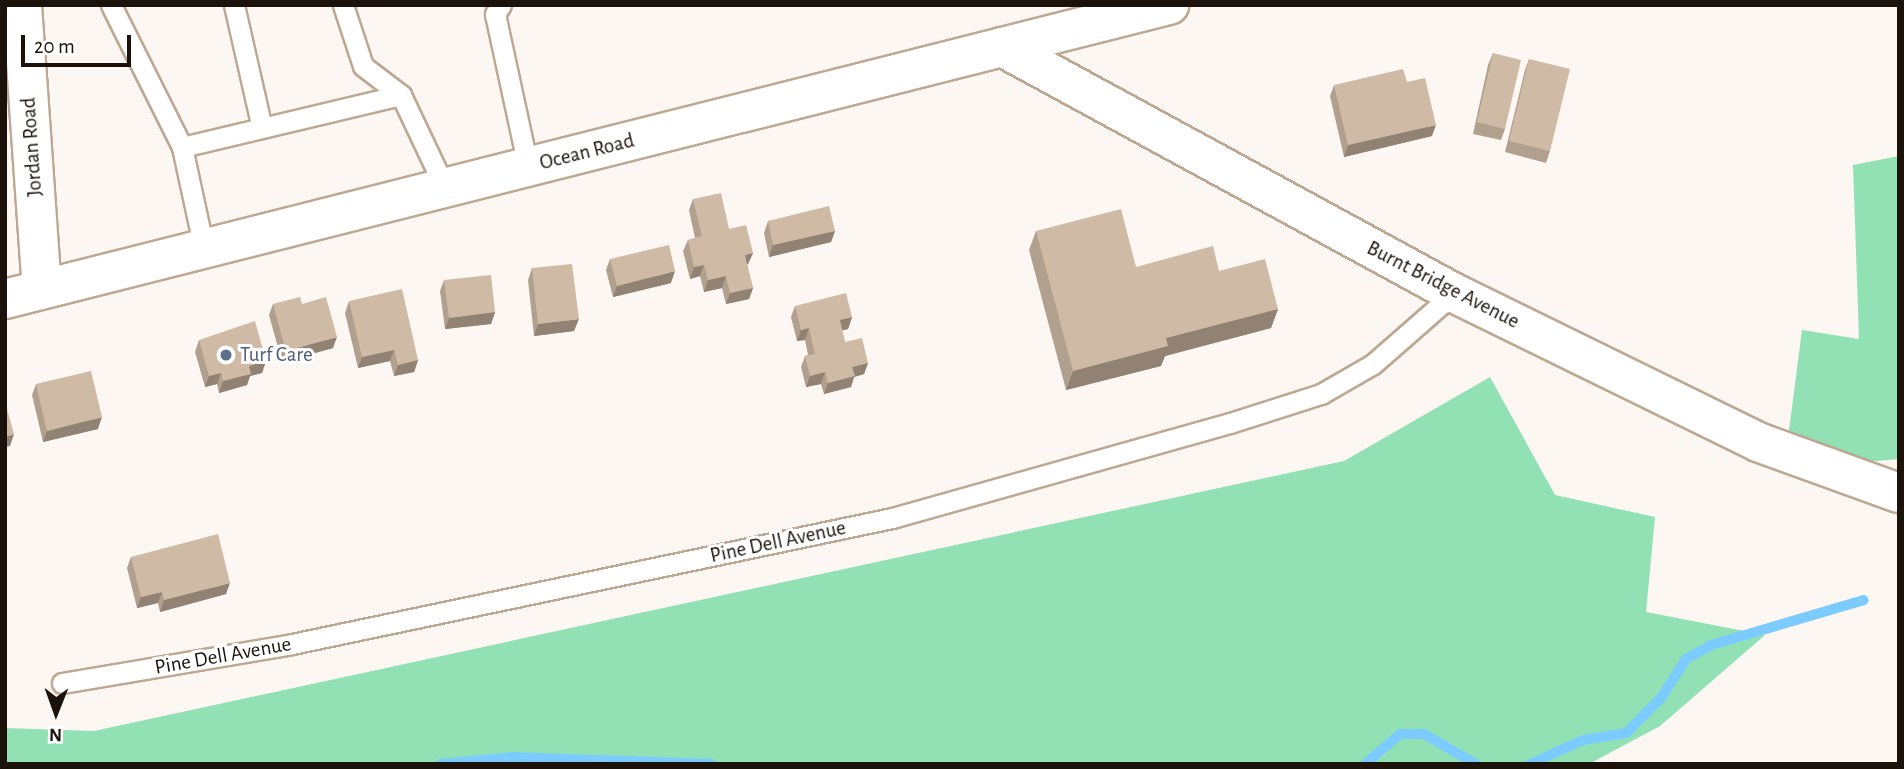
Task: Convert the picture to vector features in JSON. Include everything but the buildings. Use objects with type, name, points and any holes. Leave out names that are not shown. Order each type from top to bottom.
[{"type":"street","name":"Jordan Road","points":[[22,5],[42,289]]},
{"type":"street","name":"Ocean Road","points":[[5,299],[1158,7]]},
{"type":"street","name":"Burnt Bridge Avenue","points":[[1002,47],[1454,293],[1758,442],[1899,493]]},
{"type":"lane","points":[[111,5],[183,148],[204,249]]},
{"type":"lane","points":[[234,5],[262,128]]},
{"type":"lane","points":[[343,5],[363,66],[401,95],[445,188]]},
{"type":"lane","points":[[501,5],[495,14],[528,167]]},
{"type":"lane","points":[[183,148],[401,95]]},
{"type":"lane","name":"Pine Dell Avenue","points":[[62,682],[292,644],[892,518],[1217,427],[1321,394],[1373,364],[1454,293]]},
{"type":"green space","points":[[1899,156],[1899,459],[1784,469],[1802,330],[1859,339],[1853,165]]},
{"type":"green space","points":[[1490,377],[1555,495],[1655,517],[1646,612],[1765,635],[1660,726],[1589,764],[5,764],[5,728],[94,731],[1344,461]]},
{"type":"waterway","points":[[1530,764],[1583,740],[1626,733],[1661,698],[1686,659],[1711,645],[1864,600]]},
{"type":"waterway","points":[[1365,764],[1400,734],[1424,734],[1476,764]]},
{"type":"waterway","points":[[441,764],[512,757],[711,764]]},
{"type":"place","name":"Turf Care","points":[[226,355]]}]
